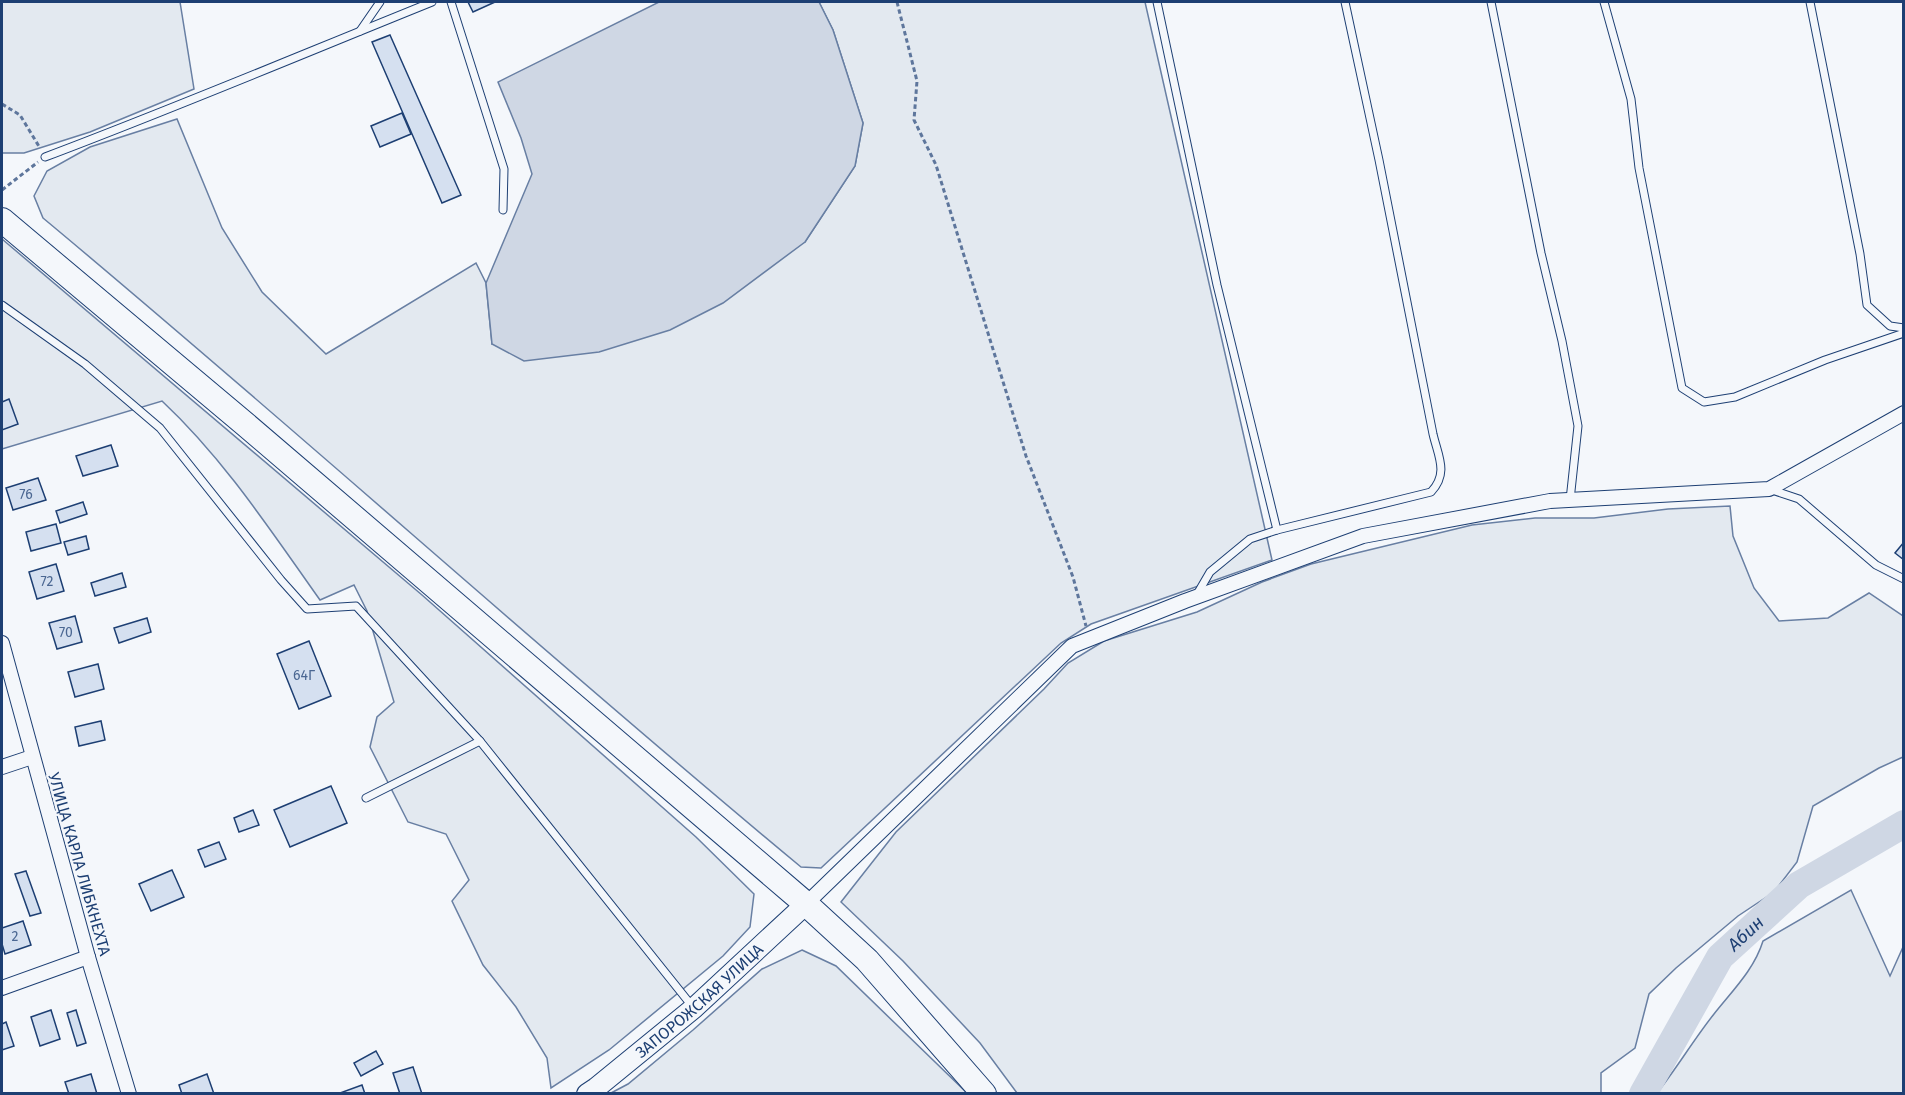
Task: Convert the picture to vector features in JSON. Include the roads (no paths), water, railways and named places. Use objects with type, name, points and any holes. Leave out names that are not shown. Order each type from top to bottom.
[{"type":"highway","points":[[2,220],[806,904],[867,960],[984,1094]]},
{"type":"main road","name":"ЗАПОРОЖСКАЯ УЛИЦА","points":[[587,1094],[694,1008],[806,904]]},
{"type":"street","points":[[806,904],[1072,646],[1363,536],[1550,501],[1769,489],[1904,413]]},
{"type":"street","name":"УЛИЦА КАРЛА ЛИБКНЕХТА","points":[[2,643],[88,957],[129,1094]]},
{"type":"street","points":[[2,767],[32,757]]},
{"type":"street","points":[[2,988],[88,957]]},
{"type":"lane","points":[[360,31],[380,2]]},
{"type":"lane","points":[[45,157],[186,103],[432,2]]},
{"type":"lane","points":[[451,2],[504,169],[502,210]]},
{"type":"lane","points":[[1156,2],[1217,285],[1277,530]]},
{"type":"lane","points":[[1194,598],[1210,572],[1250,539],[1277,530],[1431,492],[1439,484],[1442,471],[1432,434],[1379,160],[1345,2]]},
{"type":"lane","points":[[1491,2],[1540,253],[1562,341],[1578,426],[1570,500]]},
{"type":"lane","points":[[1604,2],[1631,99],[1639,168],[1682,388],[1704,402],[1735,397],[1904,330]]},
{"type":"lane","points":[[1810,2],[1860,254],[1867,305],[1890,326],[1904,330]]},
{"type":"lane","points":[[2,305],[85,364],[160,428],[280,580],[307,609],[356,606],[480,741],[694,1008]]},
{"type":"lane","points":[[1769,489],[1799,499],[1876,565],[1904,579]]},
{"type":"lane","points":[[366,798],[480,741]]},
{"type":"waterway","name":"Абин","points":[[1643,1094],[1720,957],[1799,885],[1904,824]]}]
